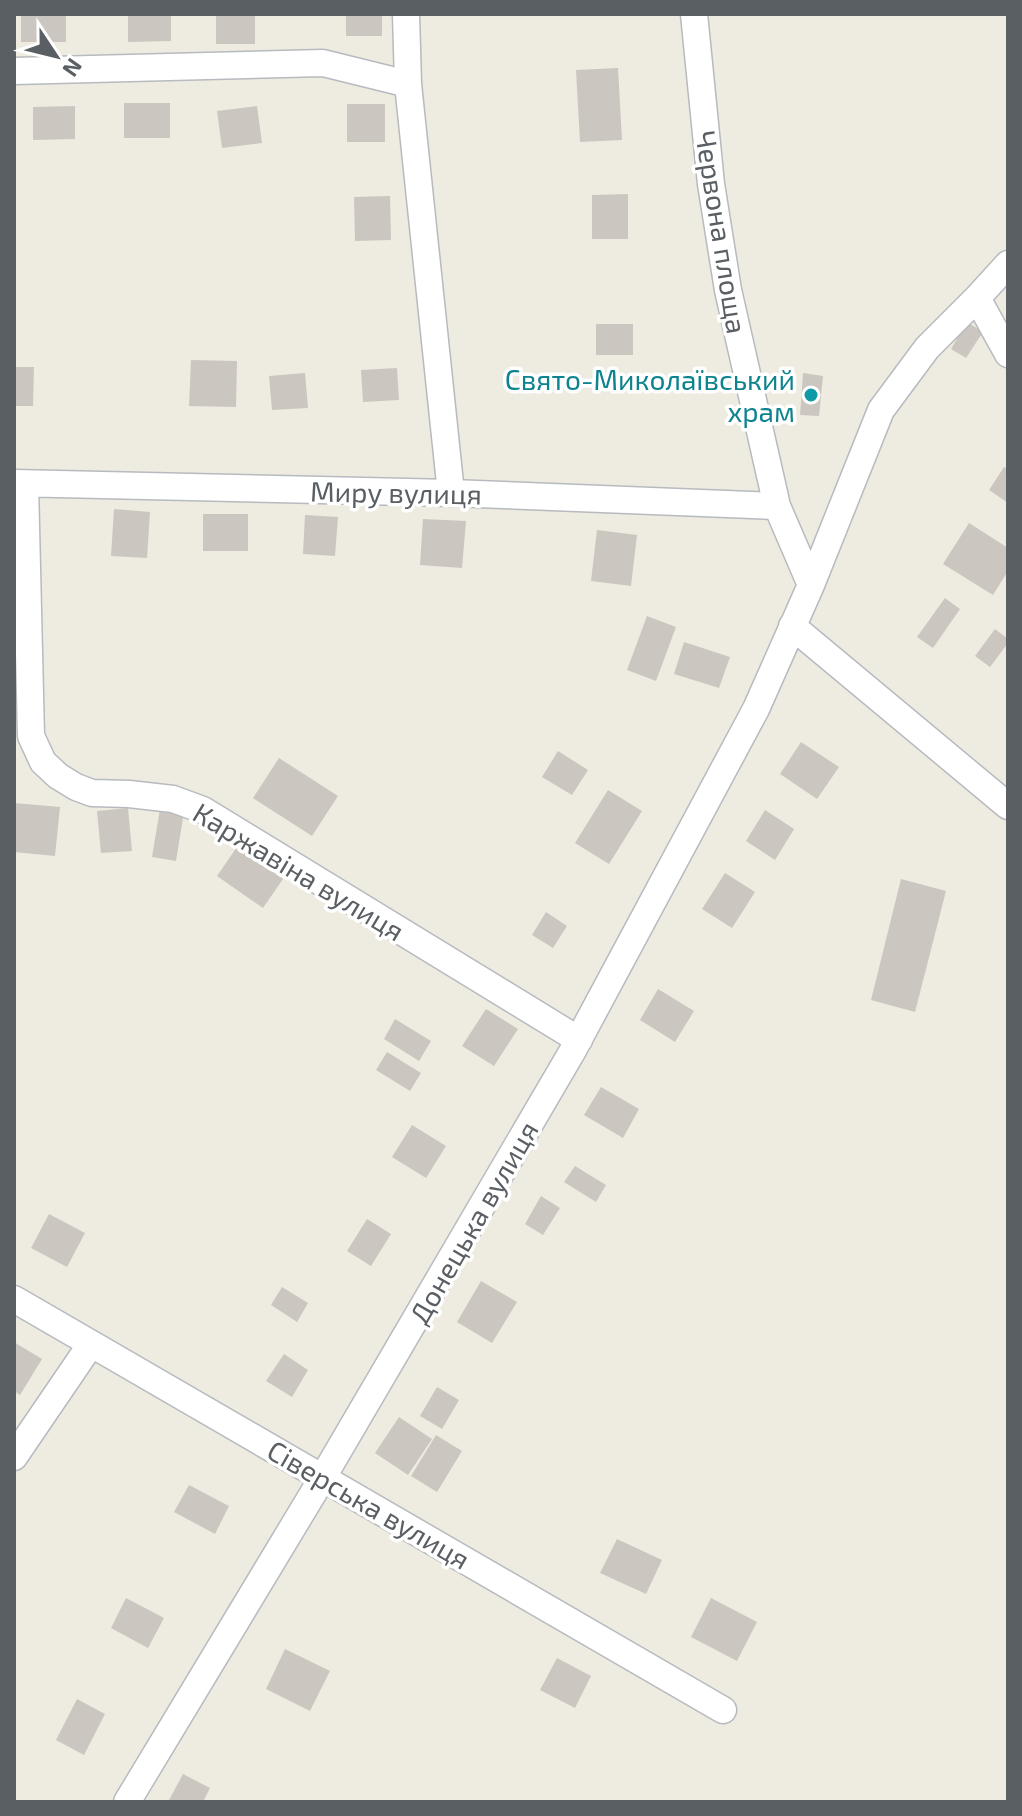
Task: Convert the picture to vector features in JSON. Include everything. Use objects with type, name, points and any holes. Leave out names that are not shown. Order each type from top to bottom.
[{"type":"street","points":[[406,14],[408,84],[451,493]]},
{"type":"street","name":"Червона площа","points":[[694,14],[711,184],[728,290],[777,506],[811,585]]},
{"type":"street","points":[[14,71],[323,63],[408,84]]},
{"type":"street","points":[[811,585],[881,410],[927,348],[1008,264]]},
{"type":"street","points":[[977,298],[1008,354]]},
{"type":"street","name":"Миру вулиця","points":[[20,483],[451,493],[777,506]]},
{"type":"street","name":"Каржавіна вулиця","points":[[20,483],[31,736],[43,762],[58,776],[92,793],[173,799],[203,810],[579,1040]]},
{"type":"street","name":"Донецька вулиця","points":[[127,1802],[323,1477],[579,1040],[756,709],[811,585]]},
{"type":"street","points":[[792,626],[1008,806]]},
{"type":"street","name":"Сіверська вулиця","points":[[14,1299],[723,1710]]},
{"type":"street","points":[[14,1457],[91,1344]]},
{"type":"building","points":[[21,14],[66,14],[66,42],[21,42]]},
{"type":"building","points":[[128,14],[171,14],[171,41],[128,42]]},
{"type":"building","points":[[216,14],[255,14],[255,44],[216,44]]},
{"type":"building","points":[[346,14],[382,14],[382,36],[346,36]]},
{"type":"building","points":[[618,68],[622,140],[580,142],[576,70]]},
{"type":"building","points":[[124,103],[170,103],[170,138],[124,138]]},
{"type":"building","points":[[347,104],[385,104],[385,142],[347,142]]},
{"type":"building","points":[[75,106],[75,139],[33,140],[33,107]]},
{"type":"building","points":[[257,106],[262,143],[222,148],[217,111]]},
{"type":"building","points":[[628,194],[628,239],[592,239],[592,195]]},
{"type":"building","points":[[390,196],[391,240],[355,241],[354,197]]},
{"type":"building","points":[[967,322],[983,332],[966,358],[951,349]]},
{"type":"building","points":[[596,324],[633,324],[633,355],[596,355]]},
{"type":"building","points":[[191,360],[237,361],[236,407],[189,406]]},
{"type":"building","points":[[14,367],[34,367],[33,406],[14,406]]},
{"type":"building","points":[[397,368],[399,400],[363,402],[361,370]]},
{"type":"building","points":[[305,373],[308,408],[272,410],[269,376]]},
{"type":"building","name":"Свято-Миколаївський храм","points":[[803,373],[823,376],[819,416],[800,415]]},
{"type":"building","points":[[1004,467],[1008,469],[1008,503],[989,490]]},
{"type":"building","points":[[114,509],[150,512],[147,558],[111,556]]},
{"type":"building","points":[[203,514],[248,514],[248,551],[203,551]]},
{"type":"building","points":[[305,515],[338,517],[335,556],[303,554]]},
{"type":"building","points":[[423,519],[466,521],[462,568],[420,565]]},
{"type":"building","points":[[969,523],[1008,548],[1008,571],[993,595],[943,564]]},
{"type":"building","points":[[597,530],[637,535],[631,586],[591,581]]},
{"type":"building","points":[[945,598],[960,609],[933,648],[917,637]]},
{"type":"building","points":[[647,616],[676,627],[656,681],[627,670]]},
{"type":"building","points":[[995,629],[1008,639],[1008,643],[990,667],[975,656]]},
{"type":"building","points":[[684,642],[730,657],[719,688],[674,674]]},
{"type":"building","points":[[801,742],[839,767],[817,799],[780,774]]},
{"type":"building","points":[[558,751],[588,770],[572,795],[542,777]]},
{"type":"building","points":[[279,758],[338,796],[312,836],[253,798]]},
{"type":"building","points":[[608,790],[642,811],[609,864],[575,843]]},
{"type":"building","points":[[14,803],[60,807],[55,856],[14,852]]},
{"type":"building","points":[[128,808],[132,851],[101,853],[97,811]]},
{"type":"building","points":[[160,809],[184,812],[176,861],[152,857]]},
{"type":"building","points":[[765,810],[794,829],[775,860],[746,841]]},
{"type":"building","points":[[237,847],[283,879],[263,908],[217,876]]},
{"type":"building","points":[[725,873],[755,892],[732,928],[702,909]]},
{"type":"building","points":[[901,879],[946,891],[915,1012],[871,1000]]},
{"type":"building","points":[[546,912],[567,926],[553,948],[532,935]]},
{"type":"building","points":[[658,989],[694,1011],[675,1042],[640,1020]]},
{"type":"building","points":[[486,1009],[518,1029],[494,1066],[462,1046]]},
{"type":"building","points":[[395,1019],[431,1041],[419,1061],[384,1039]]},
{"type":"building","points":[[387,1052],[421,1073],[410,1091],[376,1070]]},
{"type":"building","points":[[601,1087],[639,1109],[623,1138],[584,1115]]},
{"type":"building","points":[[412,1125],[446,1146],[426,1178],[392,1157]]},
{"type":"building","points":[[575,1166],[606,1185],[596,1202],[564,1182]]},
{"type":"building","points":[[541,1196],[560,1208],[543,1235],[525,1224]]},
{"type":"building","points":[[49,1214],[85,1233],[67,1267],[31,1248]]},
{"type":"building","points":[[367,1219],[391,1234],[371,1266],[347,1251]]},
{"type":"building","points":[[481,1281],[517,1302],[492,1343],[457,1322]]},
{"type":"building","points":[[282,1287],[308,1303],[297,1322],[271,1305]]},
{"type":"building","points":[[14,1342],[42,1359],[20,1395],[14,1391]]},
{"type":"building","points":[[284,1354],[308,1370],[292,1397],[266,1381]]},
{"type":"building","points":[[437,1387],[459,1400],[442,1429],[420,1416]]},
{"type":"building","points":[[399,1417],[432,1439],[408,1475],[375,1453]]},
{"type":"building","points":[[436,1435],[462,1451],[437,1492],[411,1476]]},
{"type":"building","points":[[189,1485],[229,1506],[215,1534],[174,1512]]},
{"type":"building","points":[[617,1539],[662,1560],[646,1594],[600,1573]]},
{"type":"building","points":[[126,1598],[164,1618],[148,1648],[111,1628]]},
{"type":"building","points":[[711,1598],[757,1622],[737,1661],[691,1637]]},
{"type":"building","points":[[285,1649],[330,1671],[310,1711],[266,1689]]},
{"type":"building","points":[[557,1658],[591,1676],[575,1708],[540,1690]]},
{"type":"building","points":[[77,1699],[105,1714],[84,1755],[56,1740]]},
{"type":"building","points":[[183,1774],[210,1788],[203,1802],[168,1802]]},
{"type":"place","name":"Свято-Миколаївський храм","points":[[811,395]]}]
